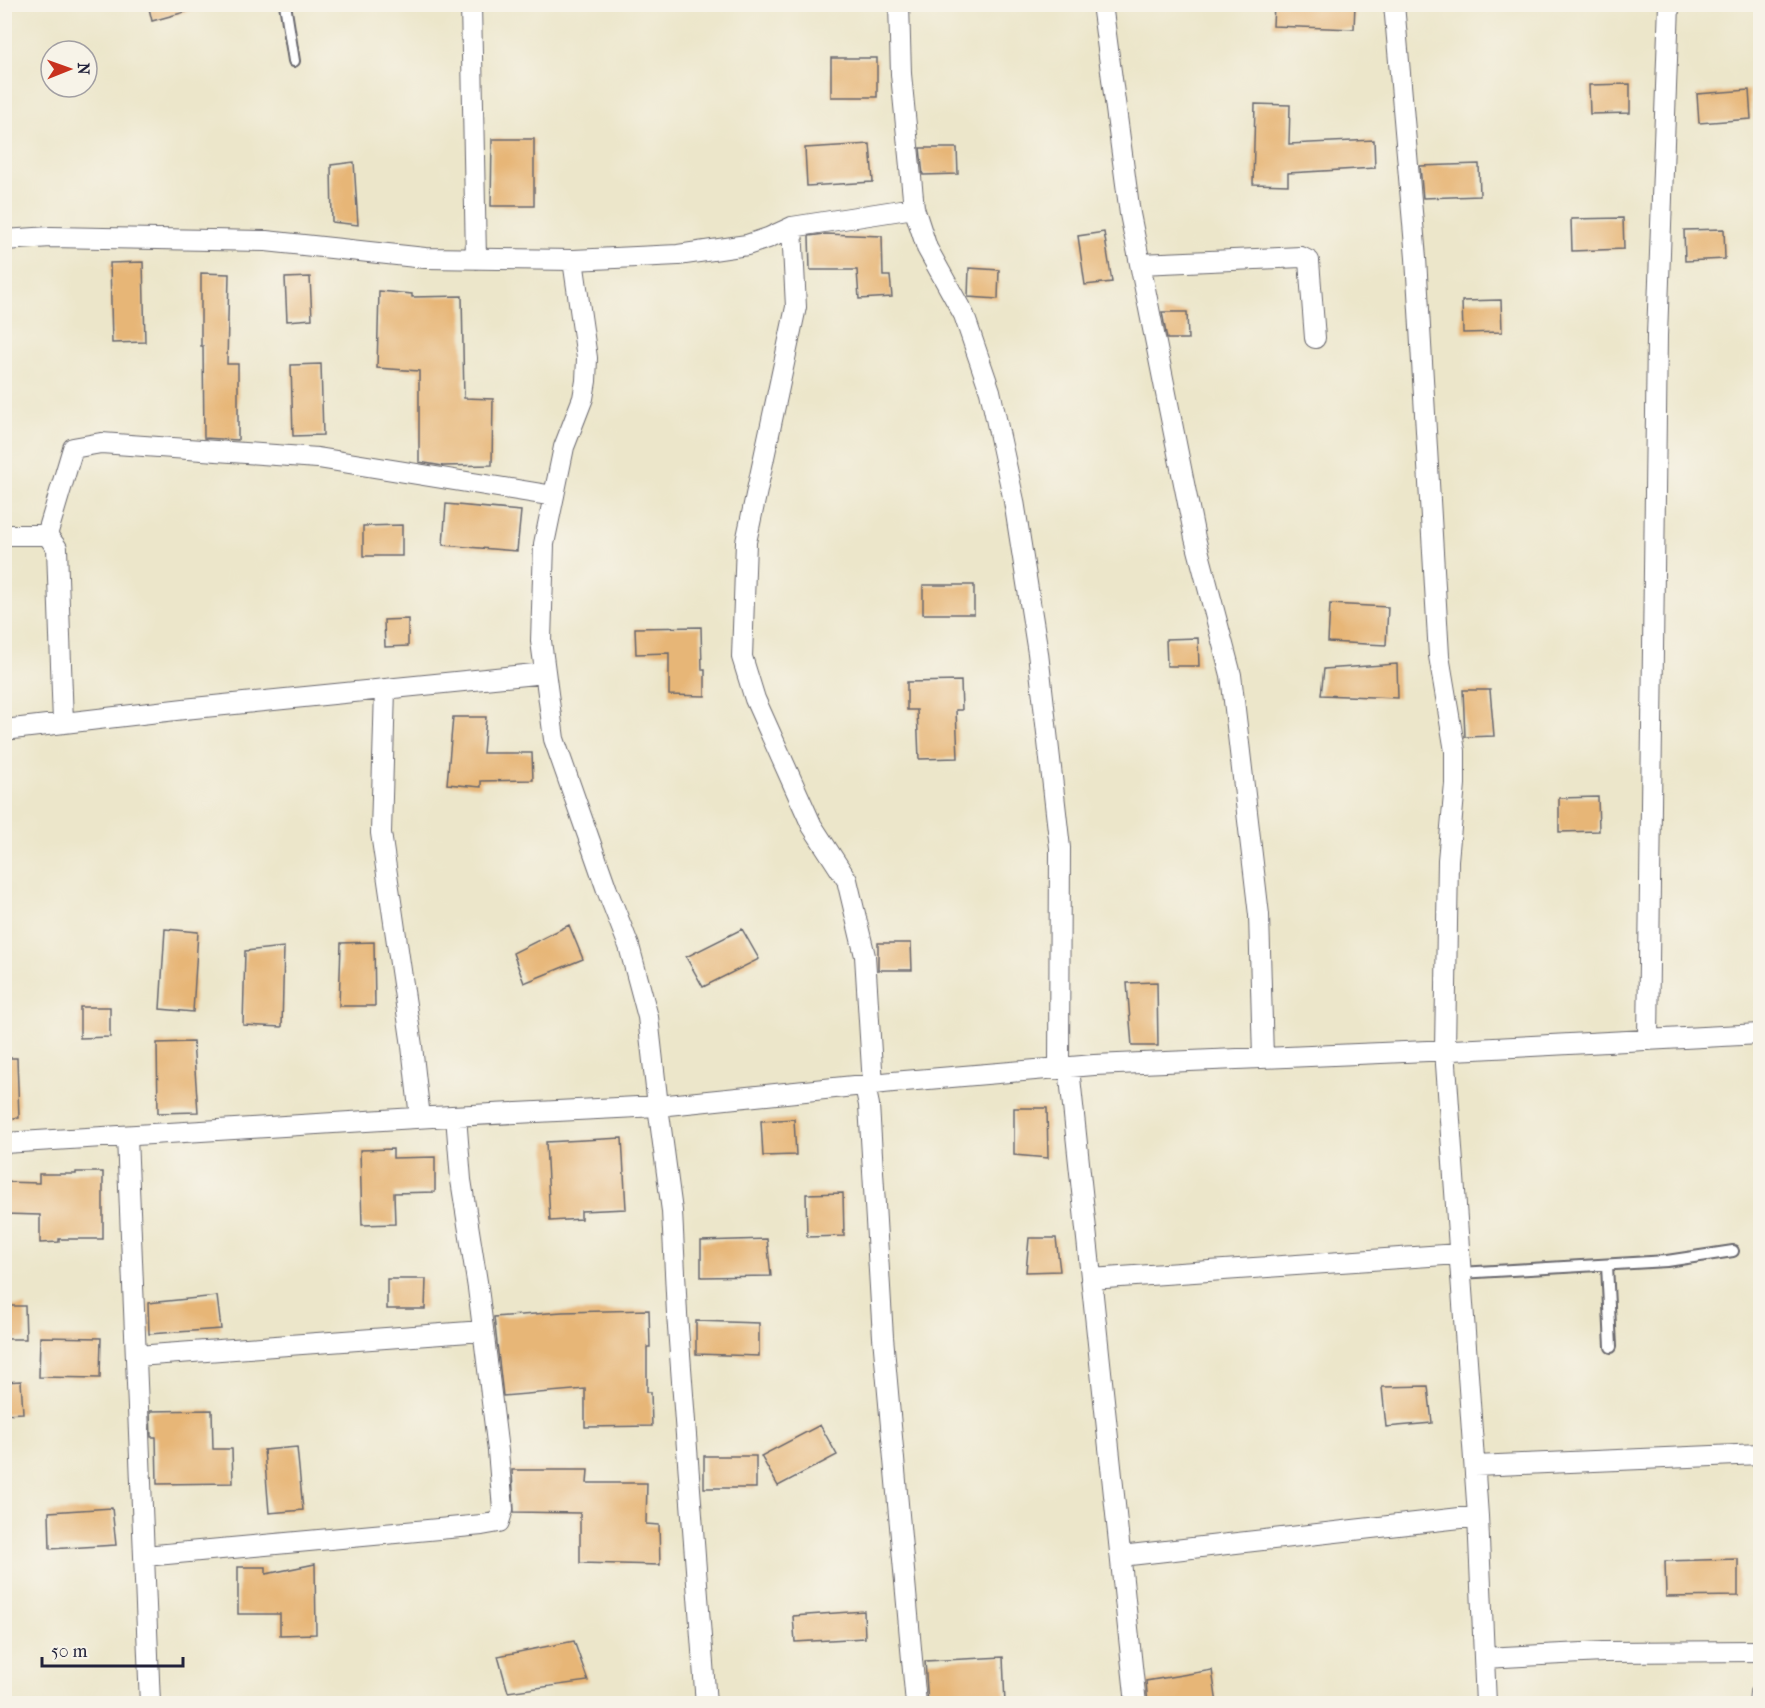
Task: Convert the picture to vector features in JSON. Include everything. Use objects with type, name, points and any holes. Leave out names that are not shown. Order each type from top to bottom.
[{"type":"street","points":[[471,4],[476,259]]},
{"type":"street","points":[[899,4],[901,74],[914,207],[927,248],[964,315],[990,391],[1014,501],[1038,653],[1060,848],[1064,1069],[1092,1280],[1136,1704]]},
{"type":"street","points":[[1102,4],[1130,214],[1195,538],[1231,675],[1259,915],[1263,1058]]},
{"type":"street","points":[[1394,4],[1416,258],[1439,656],[1455,751],[1455,784],[1448,860],[1445,1050],[1478,1516],[1486,1704]]},
{"type":"street","points":[[1648,1040],[1657,336],[1669,4]]},
{"type":"street","points":[[4,240],[51,237],[266,241],[425,258],[573,260],[690,254],[747,245],[792,227],[914,207]]},
{"type":"street","points":[[792,227],[795,307],[746,542],[742,657],[755,699],[812,826],[847,880],[865,956],[868,1105],[883,1337],[916,1704]]},
{"type":"street","points":[[1140,264],[1301,257],[1309,261],[1315,338]]},
{"type":"street","points":[[573,260],[587,358],[586,381],[583,398],[564,447],[544,544],[541,641],[554,739],[629,946],[648,1017],[672,1211],[678,1326],[706,1704]]},
{"type":"street","points":[[47,535],[73,448],[101,443],[318,458],[554,496]]},
{"type":"street","points":[[4,535],[47,535]]},
{"type":"street","points":[[47,535],[57,548],[63,723]]},
{"type":"street","points":[[4,730],[545,673]]},
{"type":"street","points":[[385,689],[381,833],[412,1046],[420,1118]]},
{"type":"street","points":[[4,1143],[658,1106],[1094,1065],[1761,1034]]},
{"type":"street","points":[[145,1556],[499,1522],[503,1509],[483,1331],[461,1180],[456,1116]]},
{"type":"street","points":[[127,1137],[150,1704]]},
{"type":"street","points":[[1092,1280],[1459,1263]]},
{"type":"street","points":[[137,1356],[483,1331]]},
{"type":"street","points":[[1474,1466],[1761,1455]]},
{"type":"street","points":[[1120,1556],[1478,1516]]},
{"type":"street","points":[[1484,1658],[1603,1652],[1761,1651]]},
{"type":"street","points":[[1759,1704],[1761,1693]]},
{"type":"lane","points":[[285,4],[294,61]]},
{"type":"lane","points":[[1459,1263],[1607,1265],[1667,1261],[1733,1251]]},
{"type":"lane","points":[[1607,1265],[1611,1347]]},
{"type":"building","points":[[148,4],[195,4],[196,9],[152,21]]},
{"type":"building","points":[[1274,4],[1355,4],[1354,29],[1273,26]]},
{"type":"building","points":[[831,58],[877,58],[877,97],[831,97]]},
{"type":"building","points":[[1630,84],[1630,113],[1590,114],[1589,85]]},
{"type":"building","points":[[1749,90],[1751,119],[1699,123],[1697,94]]},
{"type":"building","points":[[1255,104],[1290,105],[1289,144],[1374,140],[1375,168],[1288,173],[1288,185],[1253,184]]},
{"type":"building","points":[[492,139],[534,139],[534,206],[491,206]]},
{"type":"building","points":[[870,144],[873,182],[807,186],[805,148]]},
{"type":"building","points":[[920,148],[957,148],[958,174],[923,175]]},
{"type":"building","points":[[354,162],[358,225],[332,222],[331,165]]},
{"type":"building","points":[[1479,164],[1480,196],[1423,198],[1420,166]]},
{"type":"building","points":[[1623,218],[1624,249],[1572,251],[1571,219]]},
{"type":"building","points":[[1724,229],[1725,259],[1685,261],[1684,230]]},
{"type":"building","points":[[1104,232],[1112,282],[1085,285],[1078,236]]},
{"type":"building","points":[[825,234],[882,236],[883,276],[890,276],[892,297],[859,299],[857,270],[810,270],[809,236]]},
{"type":"building","points":[[143,262],[145,342],[112,343],[110,263]]},
{"type":"building","points":[[969,268],[999,270],[998,299],[968,297]]},
{"type":"building","points":[[201,273],[229,274],[227,364],[238,364],[238,440],[204,438]]},
{"type":"building","points":[[310,277],[312,319],[287,321],[285,278]]},
{"type":"building","points":[[379,291],[412,294],[412,297],[462,296],[464,398],[493,399],[492,465],[443,466],[419,462],[419,371],[377,368]]},
{"type":"building","points":[[1501,300],[1502,332],[1463,333],[1462,301]]},
{"type":"building","points":[[1162,312],[1187,312],[1188,339],[1167,339]]},
{"type":"building","points":[[321,364],[323,435],[293,436],[291,365]]},
{"type":"building","points":[[446,504],[521,511],[517,551],[443,545]]},
{"type":"building","points":[[402,525],[402,556],[363,556],[363,526]]},
{"type":"building","points":[[923,585],[974,585],[974,614],[923,614]]},
{"type":"building","points":[[1330,604],[1388,607],[1386,645],[1328,642]]},
{"type":"building","points":[[408,619],[408,646],[385,647],[384,620]]},
{"type":"building","points":[[701,627],[705,696],[669,695],[669,653],[636,654],[635,628]]},
{"type":"building","points":[[1198,638],[1199,666],[1167,666],[1166,639]]},
{"type":"building","points":[[1397,664],[1398,698],[1321,695],[1324,669]]},
{"type":"building","points":[[961,681],[962,710],[956,710],[958,758],[919,759],[917,710],[907,710],[907,682]]},
{"type":"building","points":[[1463,690],[1490,690],[1494,736],[1465,737]]},
{"type":"building","points":[[453,717],[486,717],[483,753],[532,753],[533,780],[481,781],[481,787],[447,784]]},
{"type":"building","points":[[1598,797],[1599,831],[1559,832],[1559,798]]},
{"type":"building","points":[[569,925],[583,959],[524,983],[513,953]]},
{"type":"building","points":[[165,929],[198,932],[193,1012],[160,1009]]},
{"type":"building","points":[[742,929],[759,959],[703,987],[686,957]]},
{"type":"building","points":[[374,942],[375,1006],[339,1006],[341,943]]},
{"type":"building","points":[[878,943],[911,943],[912,970],[878,970]]},
{"type":"building","points":[[284,947],[282,1027],[243,1025],[245,951]]},
{"type":"building","points":[[1157,982],[1158,1046],[1132,1046],[1127,983]]},
{"type":"building","points":[[80,1007],[110,1007],[110,1037],[80,1038]]},
{"type":"building","points":[[193,1042],[198,1112],[158,1113],[157,1043]]},
{"type":"building","points":[[4,1058],[17,1058],[19,1118],[4,1119]]},
{"type":"building","points":[[1014,1108],[1047,1108],[1048,1158],[1014,1155]]},
{"type":"building","points":[[794,1119],[796,1155],[763,1156],[761,1121]]},
{"type":"building","points":[[622,1138],[626,1209],[581,1211],[581,1219],[550,1221],[546,1142]]},
{"type":"building","points":[[393,1149],[393,1158],[435,1157],[435,1192],[394,1193],[395,1224],[362,1225],[360,1150]]},
{"type":"building","points":[[76,1172],[103,1172],[103,1239],[59,1239],[59,1242],[40,1243],[40,1215],[4,1214],[4,1182],[39,1183],[39,1174],[76,1174]]},
{"type":"building","points":[[843,1193],[844,1236],[807,1237],[806,1194]]},
{"type":"building","points":[[1029,1238],[1056,1238],[1060,1271],[1026,1272]]},
{"type":"building","points":[[767,1239],[771,1276],[701,1277],[701,1241]]},
{"type":"building","points":[[387,1279],[426,1279],[425,1309],[387,1309]]},
{"type":"building","points":[[217,1296],[221,1329],[149,1334],[148,1303]]},
{"type":"building","points":[[4,1306],[25,1306],[26,1339],[4,1339]]},
{"type":"building","points":[[649,1310],[650,1347],[647,1347],[647,1392],[651,1392],[652,1426],[585,1427],[585,1389],[503,1396],[494,1317],[562,1312]]},
{"type":"building","points":[[696,1321],[759,1323],[759,1356],[696,1354]]},
{"type":"building","points":[[40,1337],[101,1338],[100,1378],[39,1377]]},
{"type":"building","points":[[21,1381],[23,1413],[4,1414],[4,1382]]},
{"type":"building","points":[[1428,1386],[1432,1423],[1386,1427],[1382,1387]]},
{"type":"building","points":[[212,1410],[213,1449],[232,1449],[233,1483],[157,1484],[156,1437],[151,1437],[150,1411]]},
{"type":"building","points":[[820,1425],[837,1455],[778,1486],[761,1456]]},
{"type":"building","points":[[297,1447],[303,1510],[269,1513],[264,1450]]},
{"type":"building","points":[[704,1456],[756,1456],[756,1488],[704,1488]]},
{"type":"building","points":[[512,1470],[588,1470],[587,1483],[647,1483],[646,1524],[659,1525],[660,1565],[580,1563],[580,1513],[514,1512]]},
{"type":"building","points":[[112,1508],[116,1545],[50,1549],[49,1512]]},
{"type":"building","points":[[1738,1559],[1738,1596],[1666,1597],[1665,1561]]},
{"type":"building","points":[[315,1564],[316,1634],[280,1635],[280,1614],[238,1614],[238,1567],[266,1567],[266,1574]]},
{"type":"building","points":[[864,1611],[865,1638],[795,1642],[793,1616]]},
{"type":"building","points":[[574,1641],[588,1681],[508,1692],[498,1656]]},
{"type":"building","points":[[1003,1657],[1005,1704],[928,1704],[925,1661]]},
{"type":"building","points":[[1212,1670],[1217,1704],[1148,1704],[1146,1681]]}]
